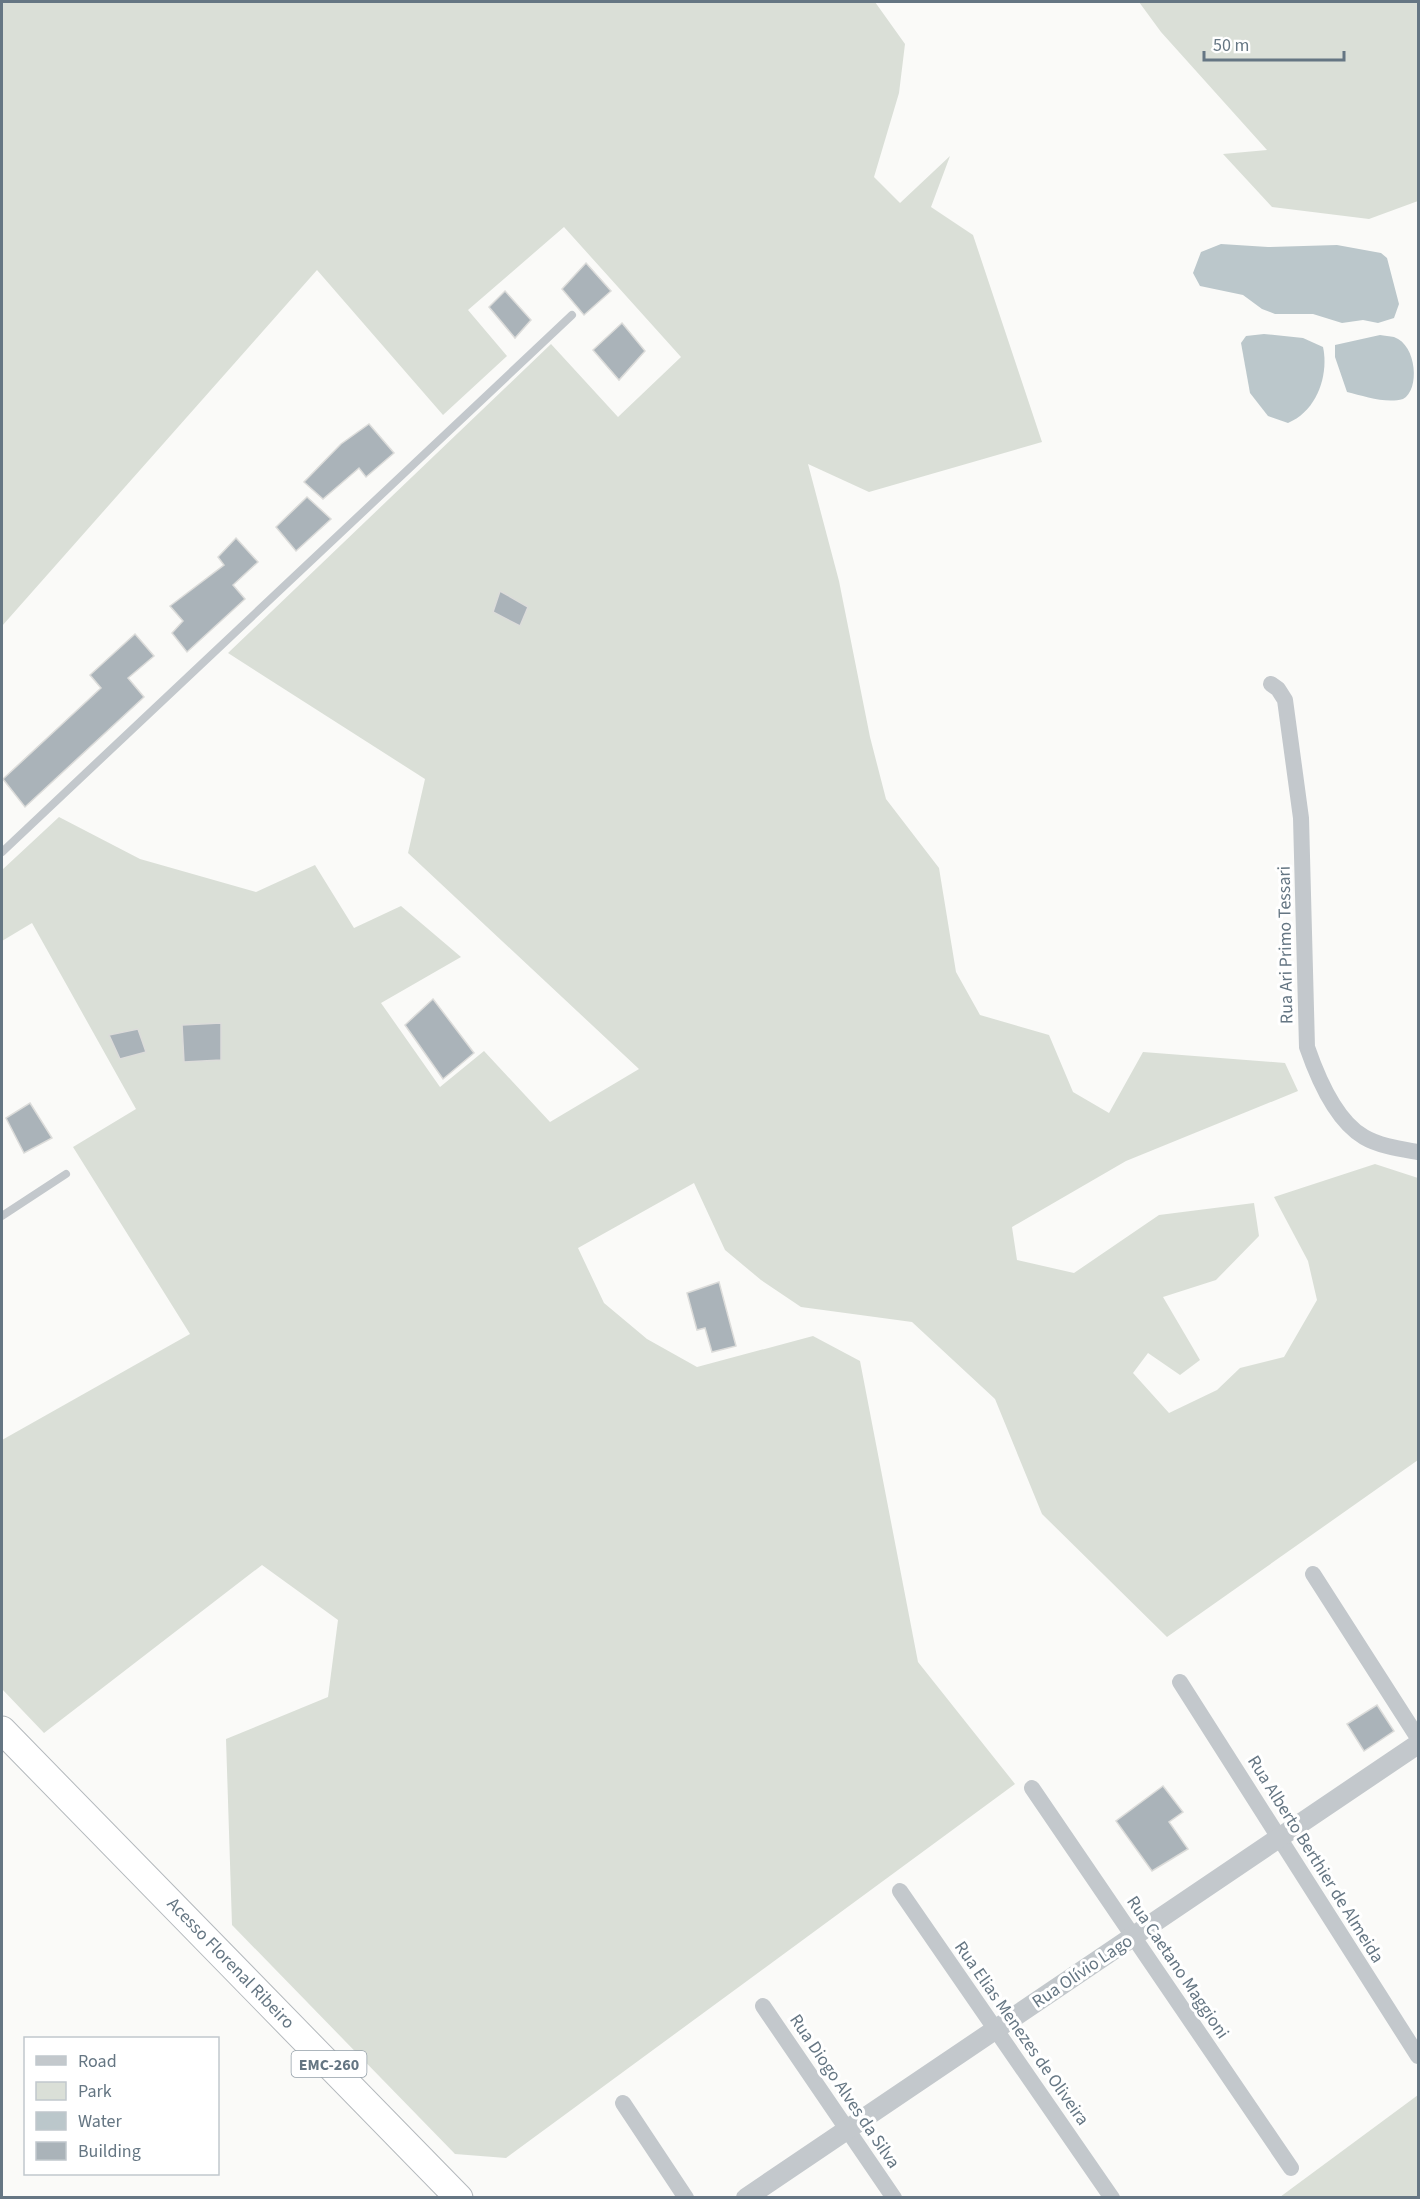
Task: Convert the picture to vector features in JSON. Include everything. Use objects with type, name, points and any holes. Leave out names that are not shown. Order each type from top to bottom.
[{"type":"highway","name":"Acesso Florenal Ribeiro","points":[[2,1730],[459,2198]]},
{"type":"street","name":"Rua Ari Primo Tessari","points":[[1271,684],[1278,689],[1285,700],[1301,818],[1307,1047],[1319,1081],[1338,1110],[1364,1137],[1397,1149],[1419,1152]]},
{"type":"street","points":[[1313,1575],[1419,1738]]},
{"type":"street","name":"Rua Alberto Berthier de Almeida","points":[[1180,1682],[1419,2056]]},
{"type":"street","name":"Rua Olívio Lago","points":[[746,2198],[1419,1744]]},
{"type":"street","name":"Rua Caetano Maggioni","points":[[1032,1788],[1291,2168]]},
{"type":"street","name":"Rua Elias Menezes de Oliveira","points":[[900,1891],[1112,2198]]},
{"type":"street","name":"Rua Diogo Alves da Silva","points":[[763,2006],[894,2198]]},
{"type":"street","points":[[623,2103],[686,2198]]},
{"type":"lane","points":[[2,852],[572,315]]},
{"type":"lane","points":[[2,1216],[66,1174]]},
{"type":"green space","points":[[2,2],[875,2],[905,44],[899,93],[874,177],[900,203],[950,156],[931,207],[973,235],[1042,442],[869,492],[808,464],[839,581],[870,737],[886,799],[939,868],[956,972],[980,1015],[1049,1035],[1073,1092],[1109,1113],[1143,1052],[1285,1063],[1298,1091],[1126,1161],[1012,1227],[1017,1260],[1074,1273],[1159,1215],[1254,1203],[1259,1236],[1216,1280],[1163,1297],[1200,1360],[1180,1375],[1148,1353],[1133,1373],[1169,1413],[1217,1390],[1240,1368],[1284,1357],[1317,1300],[1308,1261],[1274,1197],[1375,1164],[1418,1178],[1418,1460],[1167,1637],[1042,1514],[995,1399],[912,1322],[801,1307],[761,1280],[725,1250],[694,1183],[578,1248],[604,1303],[647,1339],[697,1367],[813,1336],[860,1361],[918,1662],[1015,1784],[506,2158],[455,2154],[232,1925],[226,1739],[328,1697],[338,1620],[262,1565],[44,1733],[2,1689],[2,1440],[190,1334],[73,1147],[136,1109],[32,923],[2,941],[2,870],[59,817],[140,859],[256,892],[315,865],[354,928],[401,906],[461,957],[381,1003],[440,1087],[484,1051],[550,1122],[639,1069],[408,853],[425,779],[228,653],[551,344],[618,417],[681,357],[564,227],[468,310],[507,356],[443,415],[317,270],[2,626]]},
{"type":"green space","points":[[1139,2],[1418,2],[1418,201],[1369,219],[1272,207],[1223,154],[1267,150],[1161,32]]},
{"type":"green space","points":[[1418,2095],[1418,2197],[1280,2197]]},
{"type":"water","points":[[1221,244],[1268,247],[1337,245],[1381,253],[1387,258],[1399,304],[1394,318],[1378,323],[1363,320],[1342,323],[1313,314],[1275,314],[1262,309],[1243,295],[1200,286],[1193,273],[1201,252]]},
{"type":"water","points":[[1264,334],[1303,338],[1323,347],[1324,369],[1319,391],[1307,410],[1288,423],[1268,416],[1250,393],[1241,343],[1246,336]]},
{"type":"water","points":[[1380,335],[1394,337],[1408,349],[1414,368],[1414,378],[1412,387],[1403,399],[1382,400],[1347,392],[1335,357],[1335,345]]},
{"type":"building","points":[[586,263],[611,291],[584,315],[562,289]]},
{"type":"building","points":[[505,291],[531,320],[515,338],[489,307]]},
{"type":"building","points":[[622,323],[645,351],[619,380],[593,350]]},
{"type":"building","points":[[369,424],[394,453],[366,477],[359,468],[323,499],[304,482],[341,444]]},
{"type":"building","points":[[307,497],[331,519],[296,551],[276,527]]},
{"type":"building","points":[[236,538],[258,562],[233,585],[245,599],[187,652],[172,633],[183,621],[170,606],[224,565],[218,557]]},
{"type":"building","points":[[500,591],[528,607],[520,626],[493,612]]},
{"type":"building","points":[[135,634],[154,656],[128,678],[144,697],[25,807],[3,779],[101,688],[90,675]]},
{"type":"building","points":[[433,999],[474,1053],[443,1079],[405,1025]]},
{"type":"building","points":[[221,1023],[221,1060],[184,1062],[182,1025]]},
{"type":"building","points":[[138,1029],[146,1052],[120,1059],[109,1035]]},
{"type":"building","points":[[30,1103],[52,1138],[24,1153],[6,1118]]},
{"type":"building","points":[[719,1282],[736,1346],[712,1352],[705,1328],[697,1330],[687,1293]]},
{"type":"building","points":[[1377,1705],[1394,1731],[1364,1751],[1347,1724]]},
{"type":"building","points":[[1163,1786],[1183,1812],[1169,1822],[1188,1849],[1152,1871],[1116,1821]]}]
